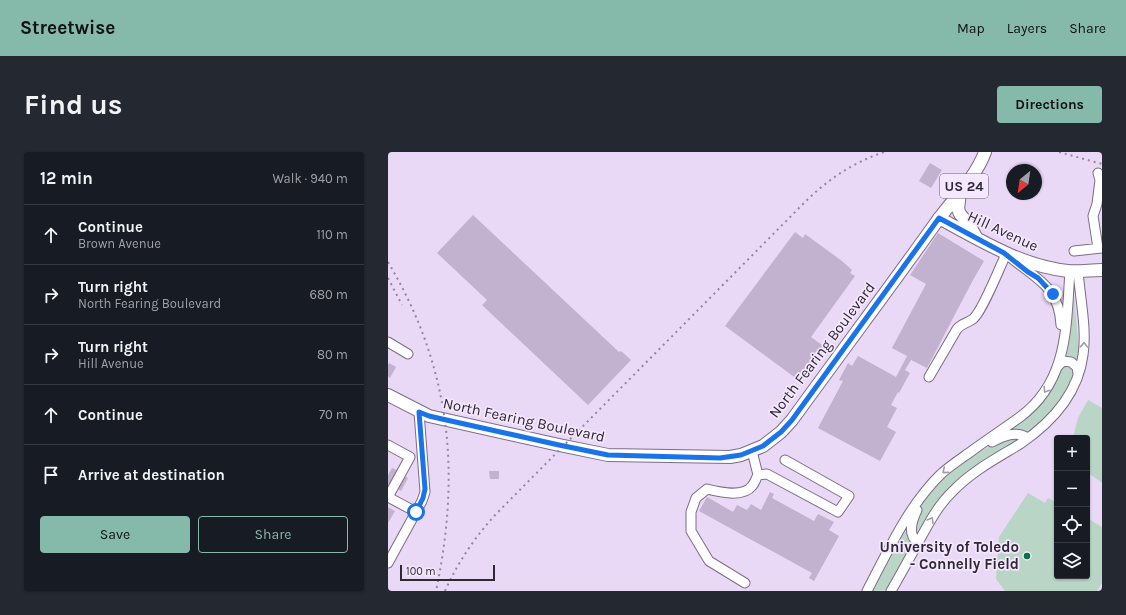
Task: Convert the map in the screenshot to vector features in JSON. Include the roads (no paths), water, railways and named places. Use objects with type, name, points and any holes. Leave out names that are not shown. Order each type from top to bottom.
[{"type":"main road","name":"US 24","points":[[939,218],[981,163],[986,152]]},
{"type":"main road","points":[[961,191],[958,209],[960,214],[970,226],[976,238]]},
{"type":"main road","name":"Hill Avenue","points":[[939,218],[1005,253],[1030,262],[1074,271],[1102,270]]},
{"type":"main road","name":"North Fearing Boulevard","points":[[419,412],[442,419],[608,455],[720,458],[741,455],[752,451],[773,439],[792,420],[939,218]]},
{"type":"main road","name":"US 24","points":[[388,394],[419,412]]},
{"type":"street","points":[[1074,251],[1100,248],[1093,216],[1100,205],[1100,180],[1098,172]]},
{"type":"street","points":[[929,377],[957,329],[961,325],[973,319],[981,306],[1005,253],[1028,272],[1038,278],[1053,294],[1057,301],[1060,314],[1062,348]]},
{"type":"street","points":[[866,591],[908,516],[924,494],[946,470],[1018,418],[1033,406],[1046,391],[1058,366],[1064,343],[1074,271]]},
{"type":"street","points":[[891,591],[938,509],[956,488],[975,473],[1028,438],[1046,424],[1058,411],[1068,396],[1078,374],[1083,356],[1084,340],[1074,271]]},
{"type":"street","points":[[388,342],[408,354]]},
{"type":"street","points":[[1058,366],[1063,361],[1071,362],[1077,367],[1078,374]]},
{"type":"street","points":[[388,563],[392,548],[416,512],[423,498],[425,489],[419,412]]},
{"type":"street","points":[[974,449],[983,448],[997,439],[1011,434],[1020,434],[1028,438]]},
{"type":"street","points":[[388,445],[410,457],[388,497],[416,512]]},
{"type":"street","points":[[745,583],[708,561],[691,531],[690,512],[696,498],[707,489],[728,493],[746,491],[752,487],[758,475],[752,451]]},
{"type":"street","points":[[758,475],[767,474],[838,512],[849,496],[785,460]]},
{"type":"street","points":[[918,543],[913,538],[912,523],[924,494]]},
{"type":"railway","points":[[445,591],[468,550],[496,514],[804,203],[841,173],[861,161],[884,152]]},
{"type":"railway","points":[[1059,152],[1102,164]]},
{"type":"railway","points":[[388,262],[409,302],[426,341],[437,381],[445,422],[448,463],[448,504],[444,547],[436,591]]},
{"type":"railway","points":[[388,278],[402,305]]},
{"type":"place","name":"University of Toledo - Connelly Field","points":[[1027,556]]}]
